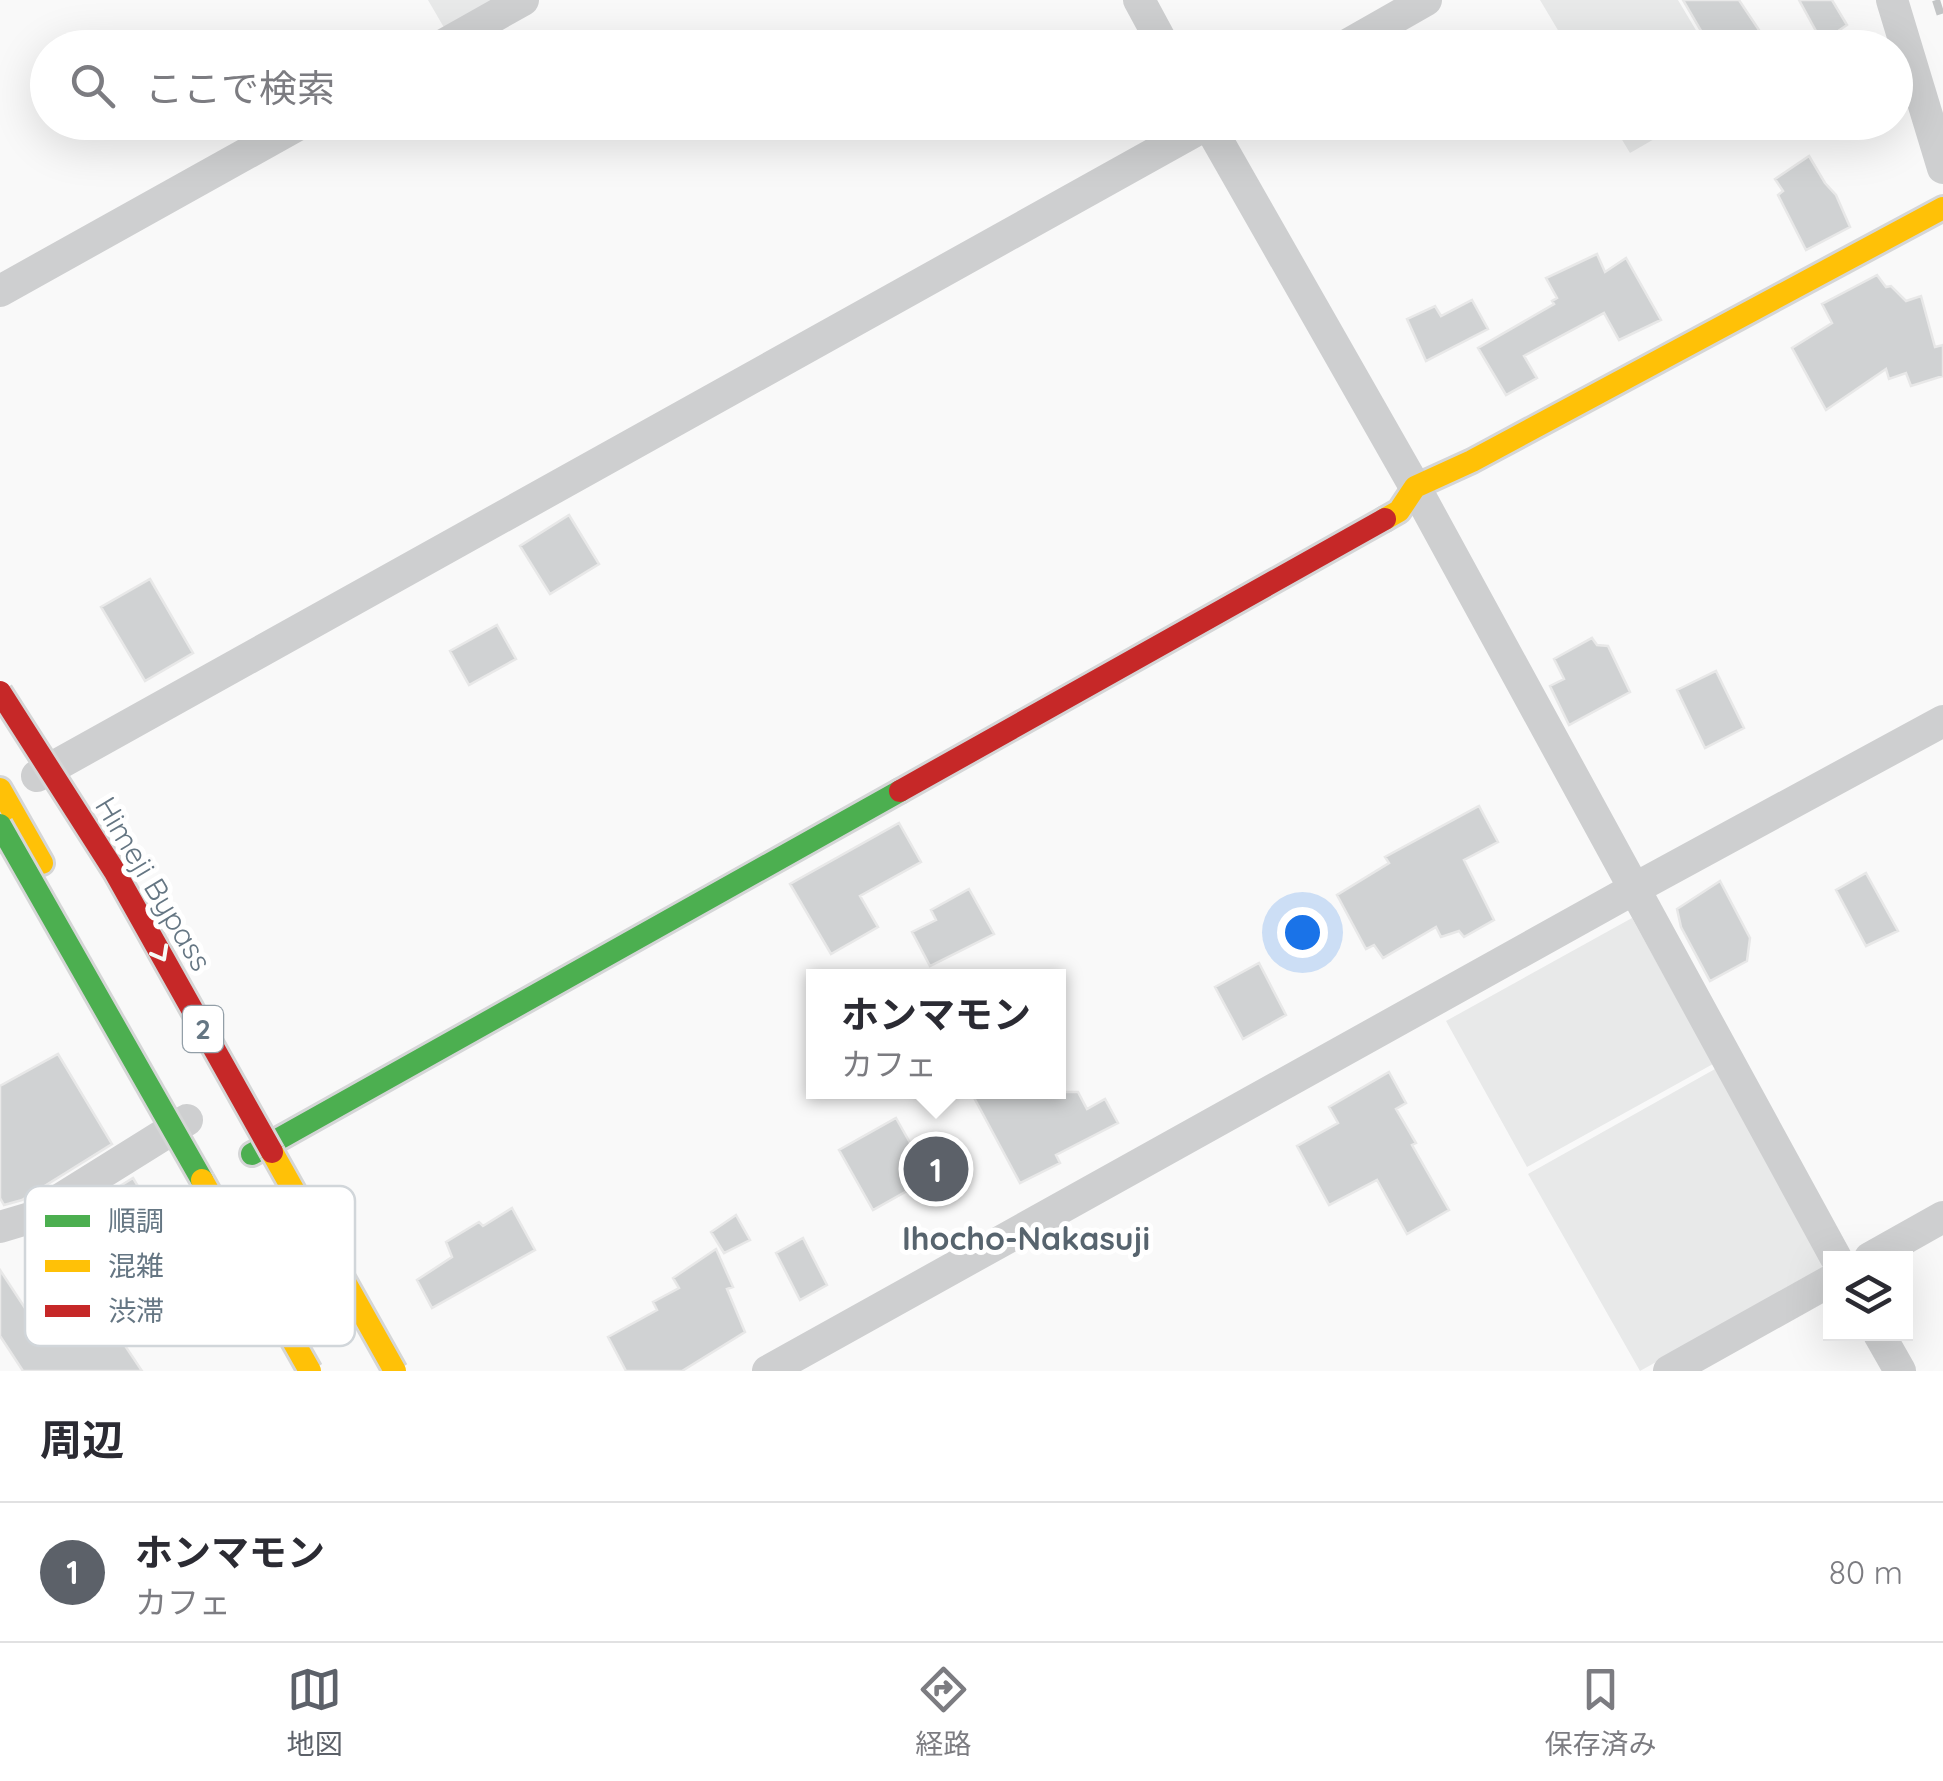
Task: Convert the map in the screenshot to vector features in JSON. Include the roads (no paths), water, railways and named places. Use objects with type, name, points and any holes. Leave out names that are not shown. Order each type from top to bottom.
[{"type":"main road","points":[[252,1154],[1399,511],[1414,488],[1472,461],[1943,208]]},
{"type":"main road","name":"Himeji Bypass","points":[[0,692],[115,872],[291,1186]]},
{"type":"main road","points":[[0,708],[270,1186]]},
{"type":"main road","points":[[0,789],[223,1186]]},
{"type":"main road","points":[[0,825],[205,1186]]},
{"type":"main road","name":"Himeji Bypass","points":[[355,1300],[395,1371]]},
{"type":"main road","points":[[355,1333],[377,1371]]},
{"type":"main road","points":[[296,1346],[310,1371]]},
{"type":"main road","points":[[314,1346],[328,1371]]},
{"type":"street","points":[[470,30],[524,0]]},
{"type":"street","points":[[1139,0],[1156,30]]},
{"type":"street","points":[[1374,30],[1426,0]]},
{"type":"street","points":[[1892,0],[1901,30]]},
{"type":"street","points":[[1913,69],[1943,168]]},
{"type":"street","points":[[0,292],[272,140]]},
{"type":"street","points":[[37,776],[1178,140]]},
{"type":"street","points":[[1218,140],[1414,488],[1832,1251]]},
{"type":"street","points":[[768,1371],[1943,721]]},
{"type":"street","points":[[81,1186],[186,1120]]},
{"type":"street","points":[[1882,1251],[1943,1217]]},
{"type":"street","points":[[0,1226],[25,1219]]},
{"type":"street","points":[[1669,1371],[1823,1285]]},
{"type":"street","points":[[1883,1341],[1900,1371]]},
{"type":"railway","points":[[1936,0],[1943,22]]},
{"type":"place","name":"ホンマモン","points":[[936,1169]]},
{"type":"district","name":"Ihocho-Nakasuji","points":[[1026,1239]]}]
